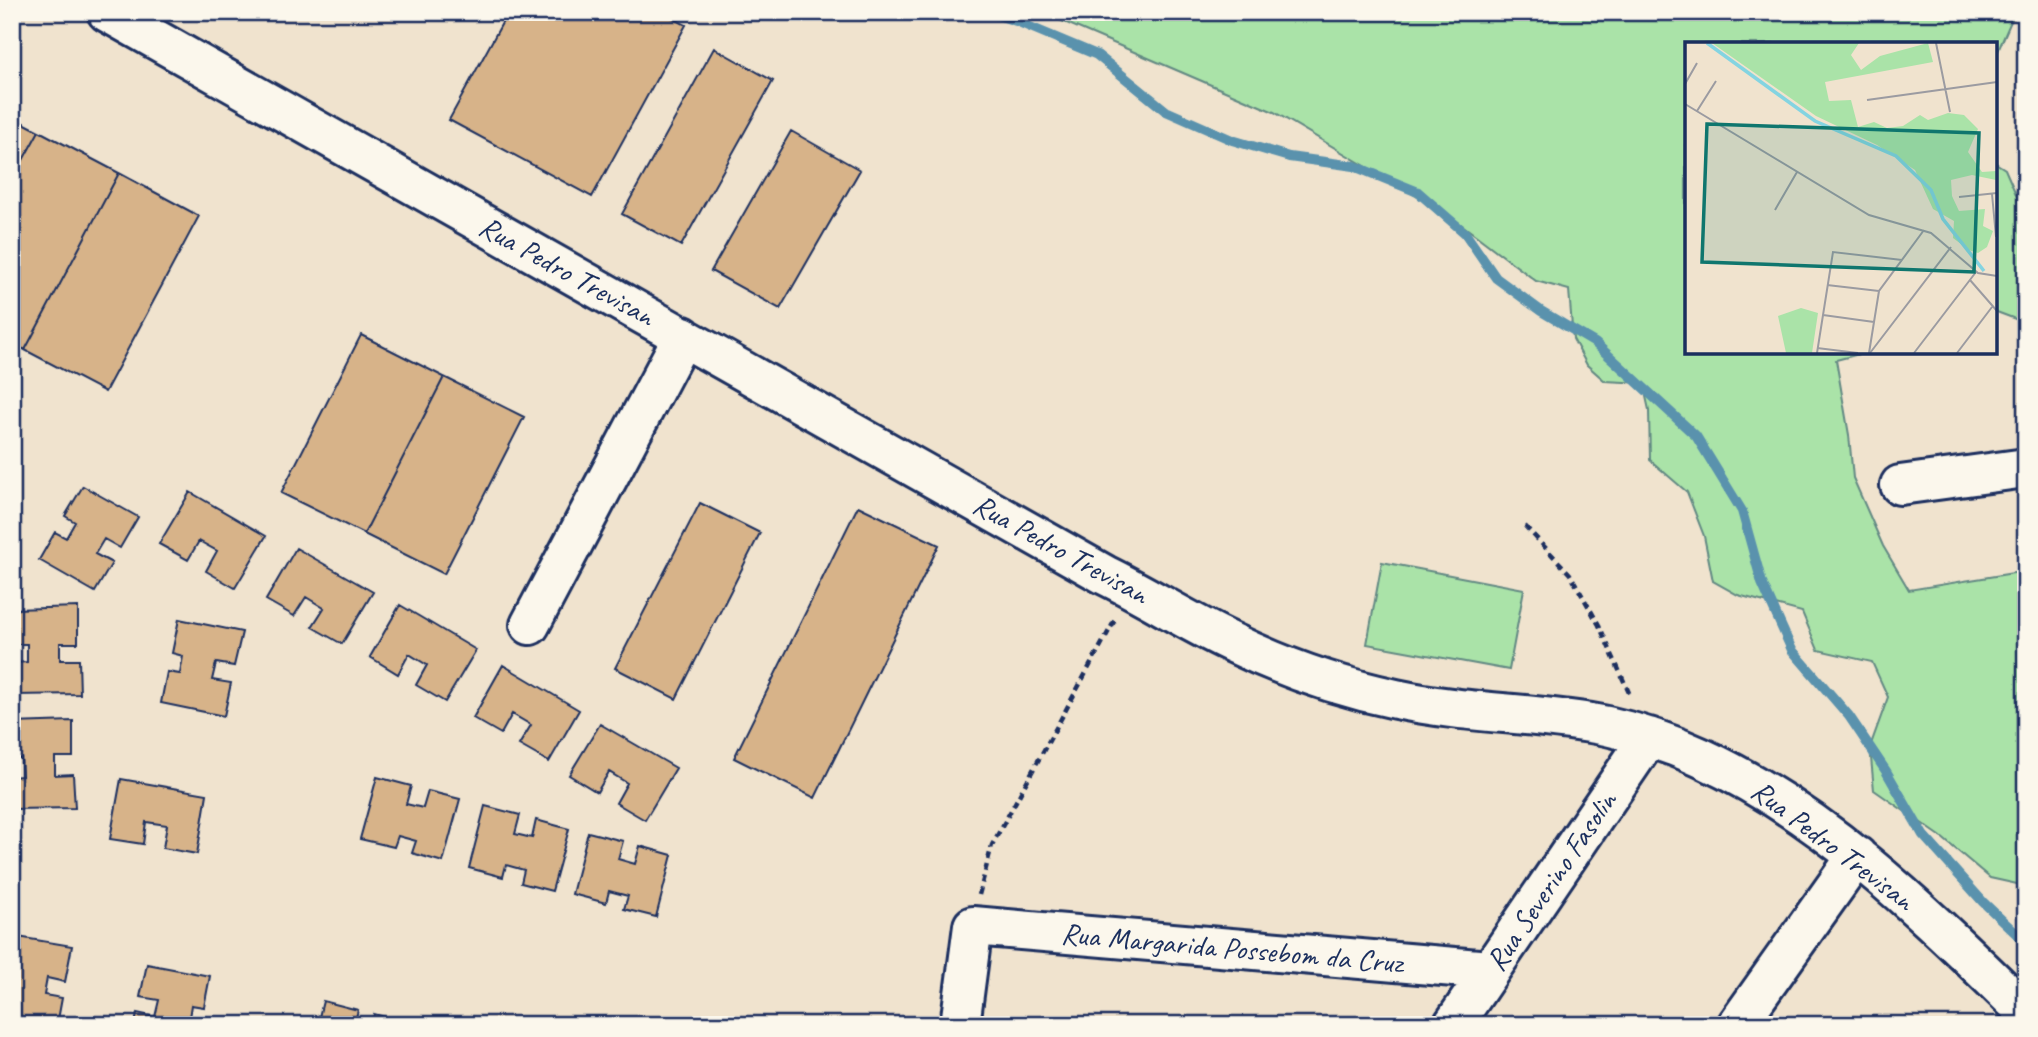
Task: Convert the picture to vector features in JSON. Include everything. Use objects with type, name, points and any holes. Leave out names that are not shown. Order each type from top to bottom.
[{"type":"street","name":"Rua Pedro Trevisan","points":[[107,12],[1105,575],[1233,643],[1335,684],[1397,699],[1460,709],[1563,719],[1607,726],[1649,737],[1701,758],[1757,786],[1857,856],[1919,908],[2026,1012]]},
{"type":"street","points":[[530,625],[683,336]]},
{"type":"street","points":[[1900,485],[2026,468]]},
{"type":"street","name":"Rua Severino Fasolin","points":[[1453,1025],[1649,737]]},
{"type":"street","points":[[1737,1025],[1857,856]]},
{"type":"street","points":[[960,1025],[973,926]]},
{"type":"street","name":"Rua Margarida Possebom da Cruz","points":[[973,926],[1490,970]]},
{"type":"path","points":[[1525,526],[1570,574],[1599,625],[1649,737]]},
{"type":"path","points":[[973,926],[980,886],[992,845],[1132,589]]},
{"type":"green space","points":[[1041,12],[2015,12],[1996,55],[1996,42],[1685,42],[1685,354],[1859,354],[1836,360],[1849,435],[1853,478],[1883,546],[1909,590],[2026,571],[2026,886],[1990,878],[1940,836],[1874,790],[1870,747],[1888,697],[1872,662],[1818,650],[1802,612],[1738,595],[1713,581],[1704,536],[1687,492],[1650,460],[1649,410],[1643,383],[1605,381],[1587,365],[1573,339],[1569,290],[1536,281],[1453,218],[1274,112]]},
{"type":"green space","points":[[1996,163],[2005,169],[2026,217],[2026,323],[1996,312]]},
{"type":"green space","points":[[1382,562],[1524,589],[1509,670],[1367,644]]},
{"type":"building","points":[[508,12],[662,12],[686,25],[592,197],[449,120]]},
{"type":"building","points":[[714,48],[773,81],[681,246],[622,214]]},
{"type":"building","points":[[12,117],[39,131],[12,180]]},
{"type":"building","points":[[39,131],[119,173],[25,350],[12,343],[12,180]]},
{"type":"building","points":[[791,131],[860,170],[780,309],[711,271]]},
{"type":"building","points":[[119,173],[199,216],[105,392],[25,350]]},
{"type":"building","points":[[361,335],[444,377],[364,534],[281,493]]},
{"type":"building","points":[[444,377],[524,417],[444,574],[364,534]]},
{"type":"building","points":[[83,486],[138,517],[120,548],[104,539],[95,554],[112,563],[95,592],[39,560],[55,532],[66,538],[75,522],[65,516]]},
{"type":"building","points":[[190,492],[266,536],[235,588],[206,571],[217,551],[199,541],[188,560],[159,544]]},
{"type":"building","points":[[700,503],[760,533],[676,699],[615,668]]},
{"type":"building","points":[[858,506],[939,545],[815,798],[734,758]]},
{"type":"building","points":[[296,548],[373,592],[342,644],[312,627],[324,608],[306,597],[294,616],[266,600]]},
{"type":"building","points":[[400,605],[476,650],[445,702],[416,685],[427,665],[409,654],[398,674],[370,657]]},
{"type":"building","points":[[78,607],[78,643],[60,643],[60,660],[79,660],[80,694],[15,695],[14,663],[27,662],[27,644],[15,644],[14,609]]},
{"type":"building","points":[[179,619],[242,632],[234,666],[216,663],[212,680],[231,683],[224,716],[161,703],[167,672],[180,674],[183,656],[172,653]]},
{"type":"building","points":[[503,665],[579,710],[549,762],[519,745],[531,725],[512,714],[501,734],[473,718]]},
{"type":"building","points":[[73,721],[73,757],[55,757],[55,775],[73,774],[75,808],[12,809],[12,777],[22,776],[21,758],[12,758],[12,723]]},
{"type":"building","points":[[600,724],[676,768],[645,820],[616,803],[627,783],[609,772],[597,792],[569,775]]},
{"type":"building","points":[[377,777],[411,786],[406,804],[423,808],[428,791],[460,799],[443,862],[412,853],[416,841],[398,836],[394,847],[360,839]]},
{"type":"building","points":[[121,779],[207,794],[197,854],[163,848],[167,825],[146,822],[143,844],[110,839]]},
{"type":"building","points":[[485,806],[520,815],[515,834],[532,838],[536,820],[569,829],[552,891],[521,883],[524,870],[506,865],[503,877],[469,868]]},
{"type":"building","points":[[588,832],[623,841],[618,859],[635,864],[640,846],[672,855],[656,917],[624,909],[628,896],[609,891],[606,903],[572,894]]},
{"type":"building","points":[[12,936],[72,946],[65,982],[47,978],[44,995],[62,998],[57,1025],[12,1024]]},
{"type":"building","points":[[147,964],[210,976],[204,1007],[191,1005],[188,1024],[194,1025],[135,1025],[137,1013],[155,1017],[159,1000],[140,997]]},
{"type":"building","points":[[323,1001],[358,1010],[354,1025],[317,1025]]},
{"type":"building","points":[[374,1014],[407,1023],[371,1025]]},
{"type":"waterway","points":[[989,12],[1097,55],[1166,111],[1232,140],[1289,157],[1354,166],[1418,192],[1465,233],[1496,278],[1541,311],[1595,343],[1696,436],[1742,511],[1762,583],[1792,650],[1849,716],[1886,771],[1923,835],[1983,902],[2026,943]]}]
